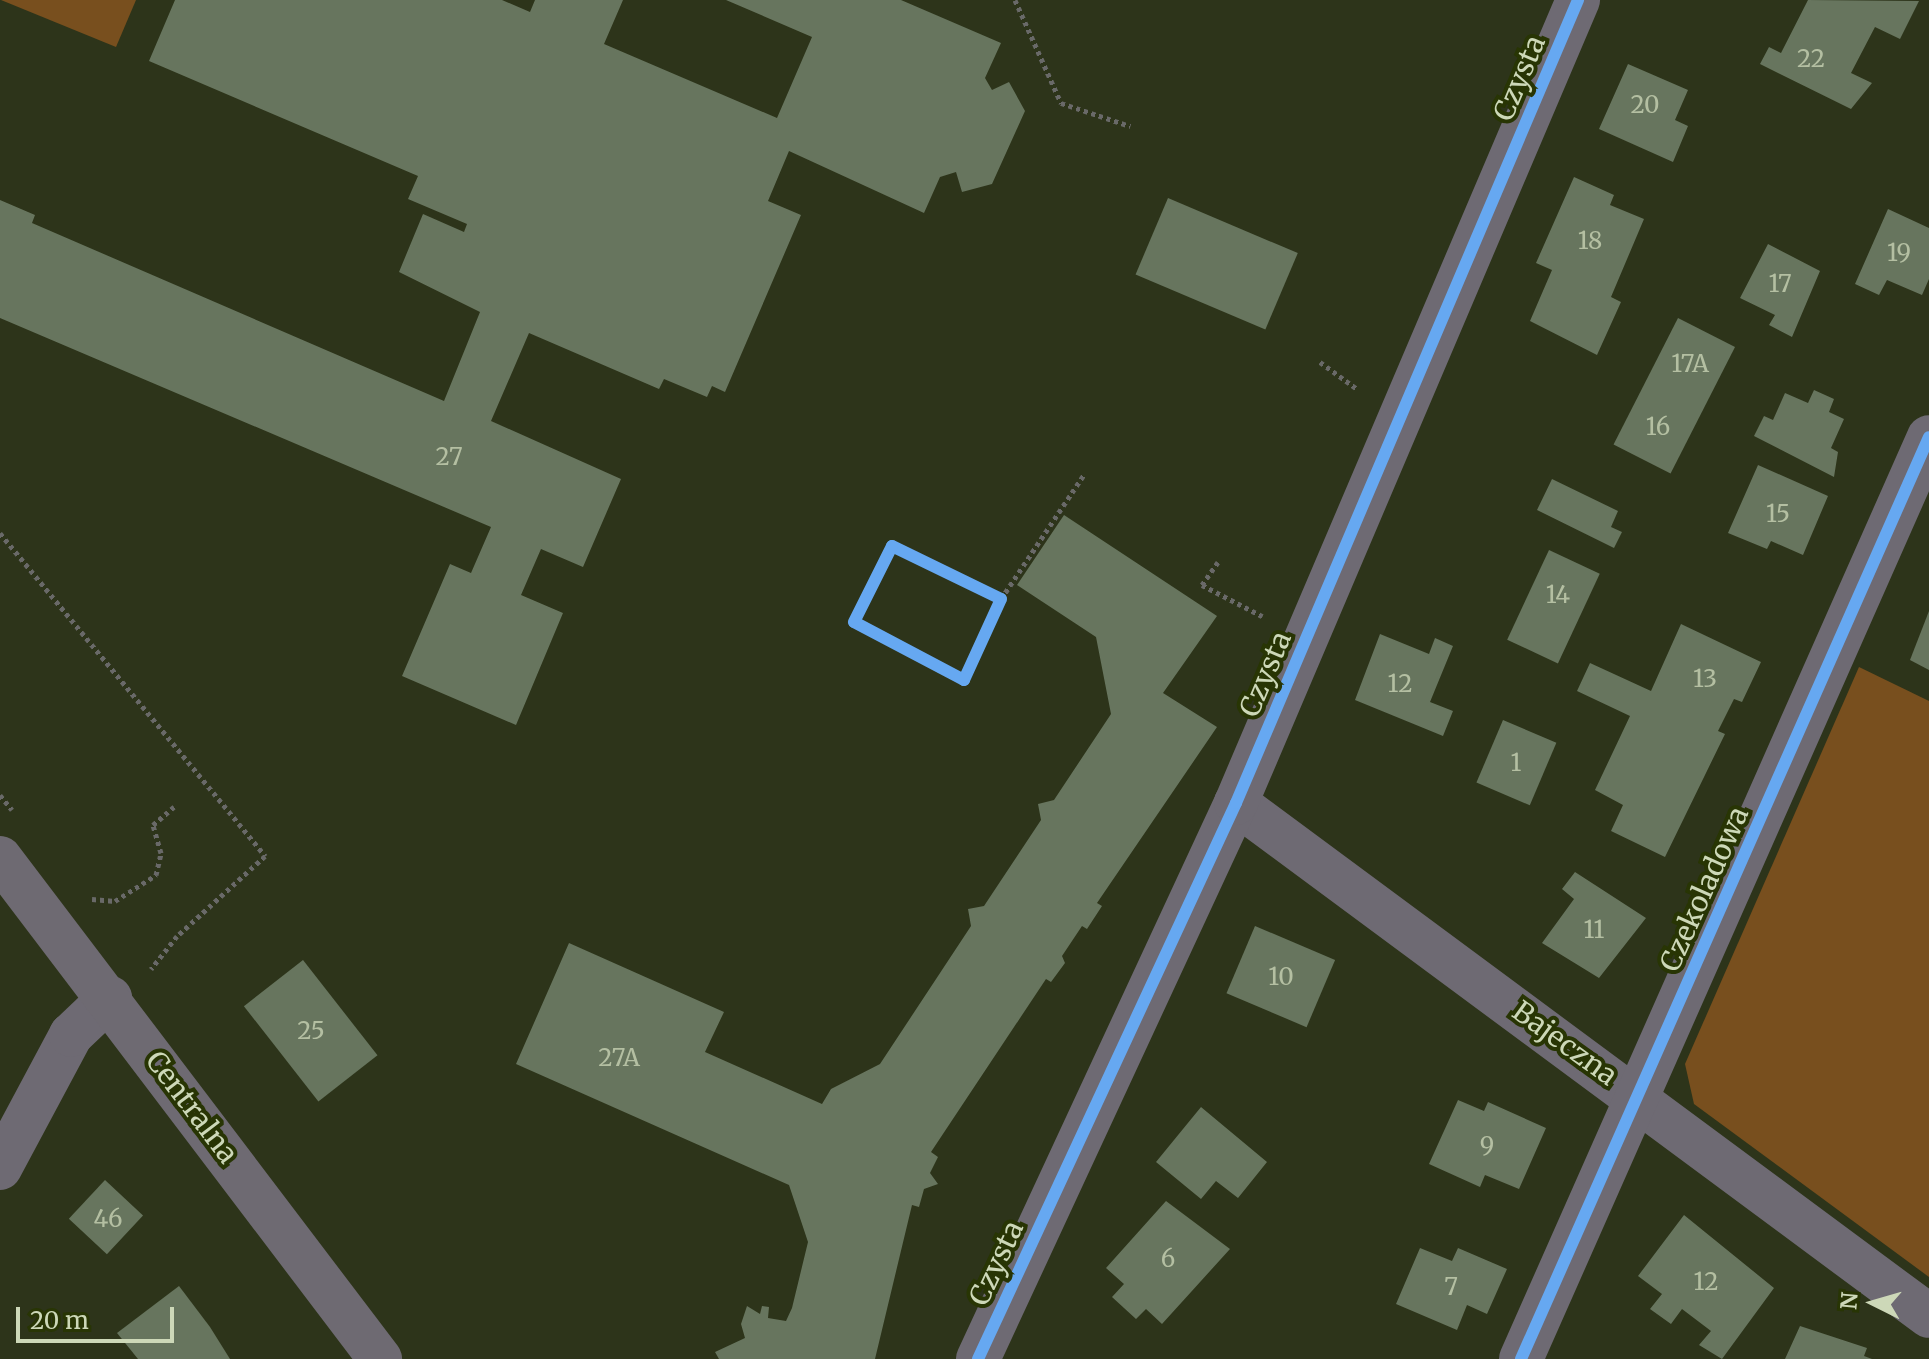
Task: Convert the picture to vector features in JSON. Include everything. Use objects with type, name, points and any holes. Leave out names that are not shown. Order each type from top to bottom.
[{"type":"street","name":"Czysta","points":[[978,1359],[1236,803],[1578,0]]},
{"type":"street","name":"Czekoladowa","points":[[1521,1359],[1929,437]]},
{"type":"street","name":"Bajeczna","points":[[1236,803],[1639,1097],[1929,1316]]},
{"type":"street","name":"Centralna","points":[[0,858],[110,998],[380,1359]]},
{"type":"street","points":[[0,1168],[71,1035],[110,998]]},
{"type":"path","points":[[1015,0],[1061,103],[1130,126]]},
{"type":"path","points":[[1001,599],[1085,473]]},
{"type":"path","points":[[0,533],[265,856],[177,936],[148,976]]},
{"type":"path","points":[[1218,562],[1202,585],[1268,619]]},
{"type":"path","points":[[80,893],[115,901],[141,888],[156,875],[161,853],[153,825],[174,807]]},
{"type":"shaded area","points":[[1,0],[136,0],[116,47]]},
{"type":"shaded area","points":[[1859,667],[1929,701],[1929,1277],[1694,1104],[1685,1064]]},
{"type":"building","points":[[175,0],[502,0],[530,12],[535,0],[623,0],[604,44],[777,118],[812,37],[726,0],[901,0],[1001,43],[985,78],[992,90],[1009,82],[1025,111],[992,184],[962,192],[956,172],[940,177],[924,213],[789,151],[768,201],[801,215],[725,392],[712,386],[707,397],[664,379],[659,389],[529,333],[491,421],[621,479],[583,567],[541,549],[521,595],[563,613],[516,725],[402,676],[450,564],[471,573],[491,527],[0,318],[0,200],[35,215],[32,223],[444,401],[480,312],[399,272],[423,214],[464,232],[467,224],[408,199],[418,176],[149,61]]},
{"type":"building","points":[[1808,0],[1919,1],[1900,39],[1875,27],[1851,73],[1872,83],[1851,109],[1760,64],[1769,47],[1781,53]]},
{"type":"building","points":[[1628,64],[1688,90],[1675,120],[1688,126],[1673,162],[1599,129]]},
{"type":"building","points":[[1574,177],[1614,195],[1610,205],[1644,219],[1611,297],[1621,302],[1597,355],[1530,321],[1552,270],[1536,263]]},
{"type":"building","points":[[1168,198],[1298,253],[1265,329],[1136,274]]},
{"type":"building","points":[[1888,209],[1929,228],[1929,279],[1922,295],[1887,280],[1879,295],[1855,284]]},
{"type":"building","points":[[1768,244],[1820,271],[1792,337],[1769,325],[1775,315],[1740,298]]},
{"type":"building","points":[[1678,318],[1735,347],[1671,474],[1614,445]]},
{"type":"building","points":[[1814,390],[1834,399],[1829,412],[1844,419],[1831,448],[1838,452],[1834,477],[1754,436],[1764,416],[1773,420],[1785,393],[1808,403]]},
{"type":"building","points":[[1758,465],[1828,496],[1803,555],[1771,541],[1767,549],[1728,533]]},
{"type":"building","points":[[1552,479],[1618,511],[1611,527],[1622,532],[1614,548],[1537,510]]},
{"type":"building","points":[[1064,515],[1217,616],[1163,693],[1217,727],[1097,903],[1102,906],[1087,929],[1082,926],[1062,956],[1065,963],[1051,982],[1046,979],[931,1152],[938,1157],[930,1173],[938,1184],[924,1189],[919,1207],[912,1205],[875,1359],[719,1359],[715,1352],[745,1338],[741,1324],[747,1306],[760,1314],[762,1306],[769,1307],[768,1318],[786,1321],[792,1308],[808,1242],[789,1185],[516,1064],[569,943],[724,1012],[705,1052],[822,1104],[831,1089],[880,1064],[971,926],[968,909],[984,906],[1041,820],[1038,804],[1054,800],[1111,714],[1096,637],[1017,585]]},
{"type":"building","points":[[1549,550],[1600,574],[1558,663],[1507,640]]},
{"type":"building","points":[[1929,611],[1929,670],[1910,660]]},
{"type":"building","points":[[1681,624],[1761,662],[1742,702],[1734,699],[1718,731],[1725,734],[1665,857],[1611,831],[1623,805],[1595,790],[1630,716],[1577,691],[1590,663],[1651,691]]},
{"type":"building","points":[[1380,634],[1429,654],[1435,638],[1453,646],[1430,702],[1453,711],[1443,736],[1355,700]]},
{"type":"building","points":[[1503,720],[1556,743],[1530,805],[1476,783]]},
{"type":"building","points":[[1575,872],[1646,918],[1599,978],[1542,943],[1574,899],[1562,889]]},
{"type":"building","points":[[1255,926],[1335,960],[1307,1027],[1226,993]]},
{"type":"building","points":[[303,960],[377,1055],[318,1102],[244,1006]]},
{"type":"building","points":[[1458,1100],[1484,1111],[1488,1102],[1546,1128],[1519,1189],[1485,1175],[1480,1187],[1429,1164]]},
{"type":"building","points":[[1201,1107],[1267,1162],[1238,1198],[1216,1181],[1201,1199],[1156,1162]]},
{"type":"building","points":[[105,1180],[143,1215],[107,1254],[69,1219]]},
{"type":"building","points":[[1166,1201],[1230,1249],[1162,1324],[1146,1309],[1136,1319],[1112,1297],[1124,1284],[1106,1268]]},
{"type":"building","points":[[1684,1215],[1774,1288],[1722,1359],[1699,1345],[1711,1331],[1682,1309],[1671,1324],[1650,1309],[1662,1294],[1638,1276]]},
{"type":"building","points":[[1420,1248],[1452,1261],[1458,1248],[1507,1269],[1487,1314],[1467,1305],[1457,1330],[1396,1304]]},
{"type":"building","points":[[179,1286],[230,1359],[138,1359],[117,1333]]},
{"type":"building","points":[[1800,1326],[1867,1348],[1864,1356],[1872,1359],[1785,1359]]},
{"type":"cycle path","points":[[978,1359],[1236,803],[1578,0]]},
{"type":"cycle path","points":[[1521,1359],[1929,437]]},
{"type":"cycle path","points":[[892,546],[1001,599],[964,680],[854,622],[892,546]]}]
